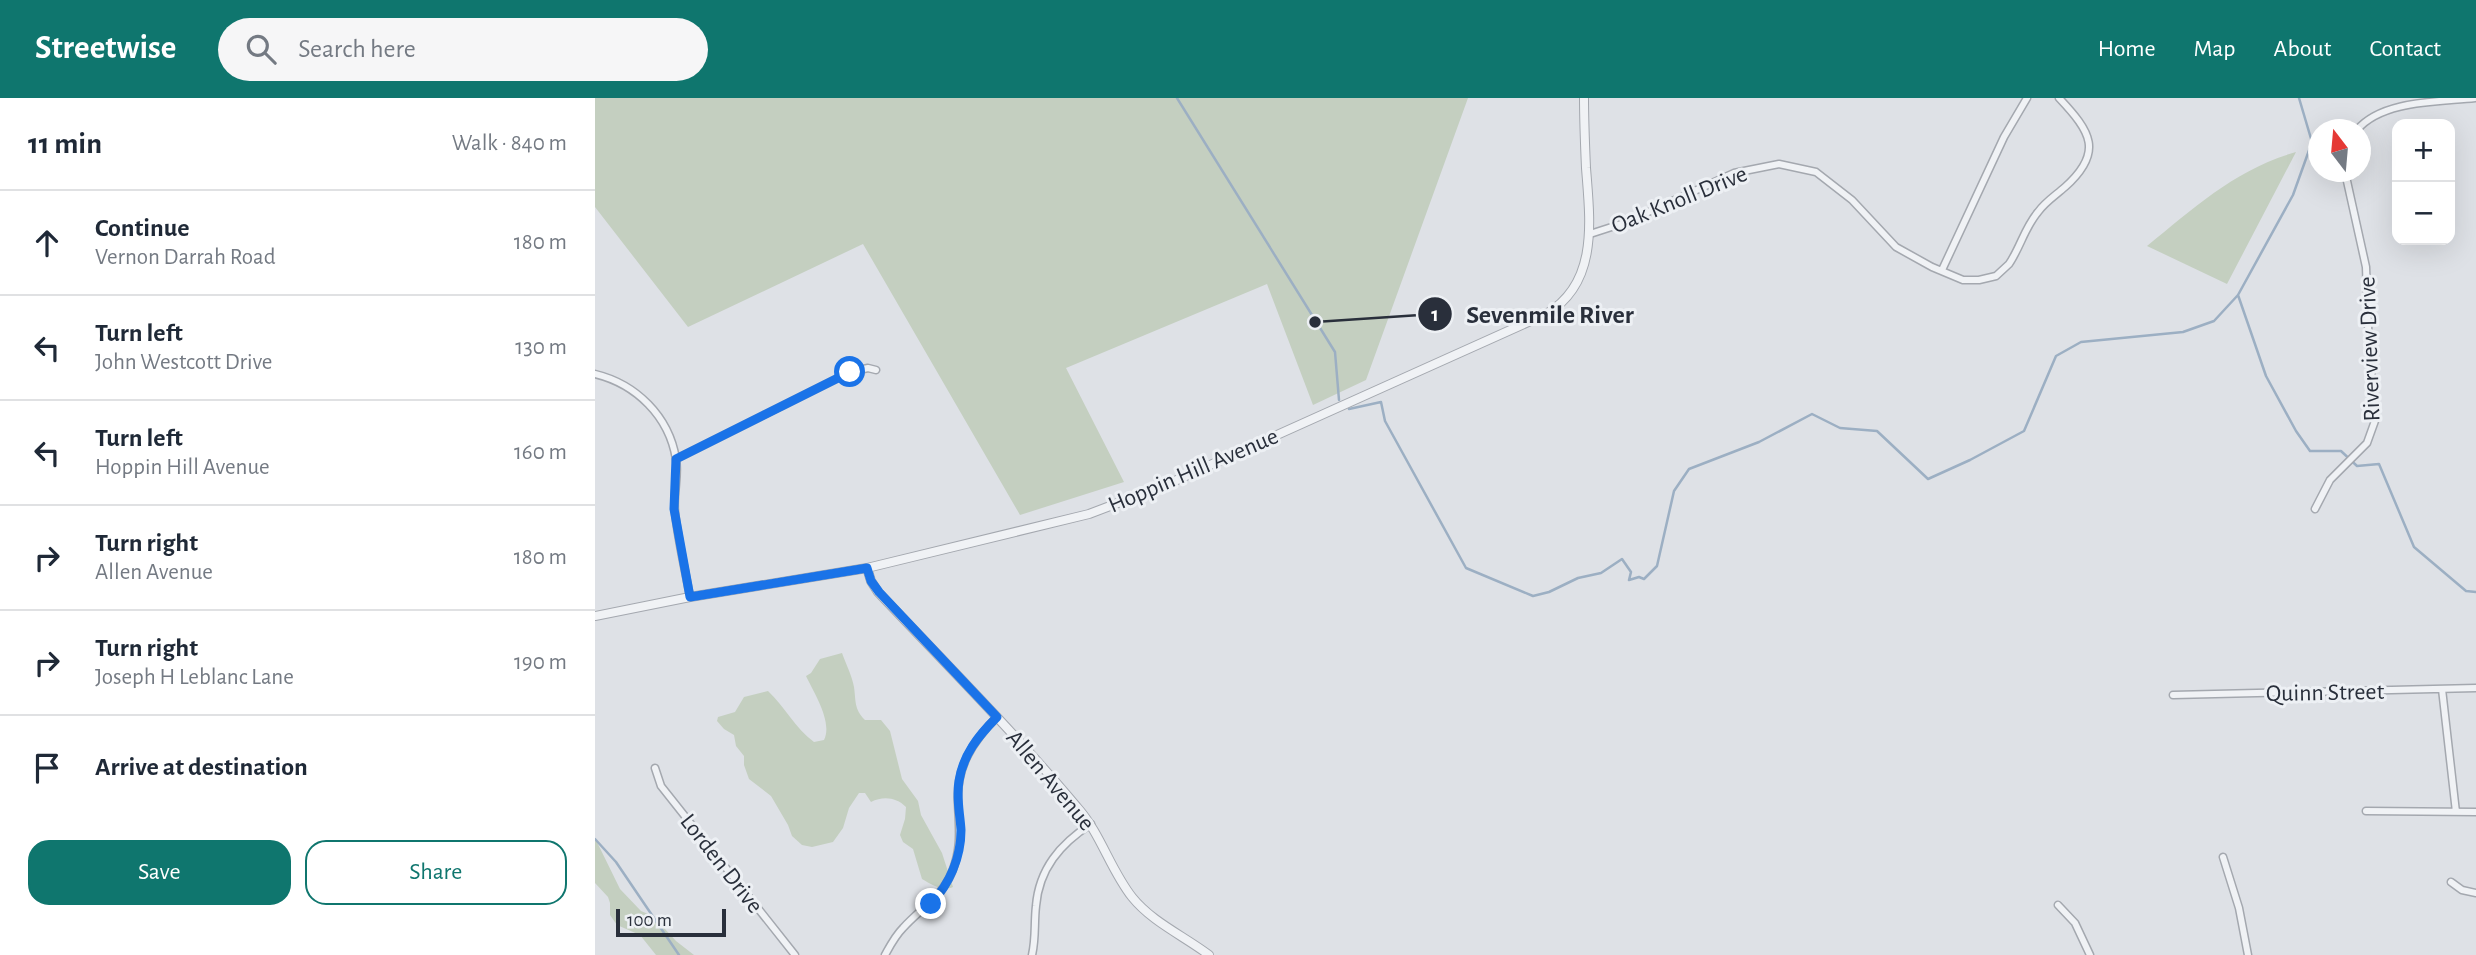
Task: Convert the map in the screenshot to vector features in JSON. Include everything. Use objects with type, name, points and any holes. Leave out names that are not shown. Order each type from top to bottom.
[{"type":"street","name":"Hoppin Hill Avenue","points":[[595,616],[690,597],[867,568],[1033,529],[1127,501],[1536,318],[1562,302],[1574,286],[1586,258],[1590,234],[1584,98]]},
{"type":"street","points":[[1942,270],[2004,137],[2027,98]]},
{"type":"street","name":"Oak Knoll Drive","points":[[1590,234],[1624,223],[1734,173],[1779,164],[1816,172],[1852,200],[1896,247],[1917,261],[1963,279],[1979,280],[2003,271],[2037,213],[2087,164],[2091,148],[2088,137],[2059,98]]},
{"type":"street","points":[[2367,119],[2391,109],[2475,98]]},
{"type":"street","name":"Riverview Drive","points":[[2315,509],[2323,490],[2367,443],[2376,418],[2369,352],[2366,267],[2347,182]]},
{"type":"street","points":[[676,459],[850,372],[868,368],[876,370]]},
{"type":"street","points":[[595,374],[624,385],[648,404],[666,429],[676,459],[674,509],[690,597]]},
{"type":"street","name":"Allen Avenue","points":[[867,568],[871,581],[879,592],[997,717],[1091,824],[1119,877],[1135,900],[1151,915],[1209,955]]},
{"type":"street","name":"Quinn Street","points":[[2173,695],[2476,688]]},
{"type":"street","points":[[2442,689],[2456,812]]},
{"type":"street","points":[[885,955],[902,929],[941,893],[951,874],[960,841],[957,794],[961,771],[976,739],[997,717]]},
{"type":"street","name":"Lorden Drive","points":[[655,768],[661,786],[795,955]]},
{"type":"street","points":[[2366,811],[2476,812]]},
{"type":"street","points":[[1032,955],[1036,937],[1038,884],[1052,858],[1070,837],[1091,824]]},
{"type":"street","points":[[2223,857],[2239,908],[2248,955]]},
{"type":"street","points":[[2451,882],[2462,890],[2476,893]]},
{"type":"street","points":[[2058,905],[2075,923],[2089,955]]},
{"type":"green space","points":[[595,98],[1468,98],[1366,380],[1313,405],[1267,284],[1066,368],[1124,482],[1020,515],[863,244],[688,327],[595,207]]},
{"type":"green space","points":[[2296,152],[2227,284],[2147,246],[2235,179],[2274,159]]},
{"type":"green space","points":[[842,653],[853,683],[859,712],[865,720],[881,720],[890,731],[902,779],[918,801],[921,815],[942,853],[953,887],[941,888],[922,879],[913,849],[903,842],[900,835],[906,807],[894,799],[885,798],[871,802],[865,793],[859,793],[849,808],[843,828],[833,842],[812,847],[802,845],[792,836],[771,796],[749,779],[744,756],[736,746],[734,735],[717,721],[718,717],[735,712],[744,697],[768,691],[807,736],[814,742],[824,740],[824,716],[806,676],[820,659]]},
{"type":"green space","points":[[595,838],[620,889],[641,911],[653,916],[676,941],[694,955],[656,955],[640,935],[617,925],[610,915],[608,897],[595,883]]},
{"type":"waterway","points":[[1177,98],[1335,352],[1339,400]]},
{"type":"waterway","points":[[1349,409],[1381,402],[1385,421],[1466,568],[1533,596],[1549,592],[1578,578],[1601,573],[1622,559],[1631,572],[1629,580],[1639,577],[1644,579],[1657,566],[1674,491],[1689,469],[1759,442],[1812,414],[1840,428],[1877,431],[1928,479],[2024,431],[2056,356],[2081,342],[2183,332],[2214,321],[2238,295],[2293,195],[2312,142],[2299,98]]},
{"type":"waterway","points":[[2238,295],[2266,376],[2310,451],[2341,451],[2357,466],[2379,464],[2414,547],[2466,591],[2476,592]]},
{"type":"waterway","points":[[595,839],[616,862],[679,955]]},
{"type":"place","name":"Sevenmile River","points":[[1315,322]]},
{"type":"route","points":[[850,372],[676,459],[675,518],[690,597],[867,568],[871,581],[879,592],[997,717],[976,739],[964,763],[957,794],[961,830],[959,852],[948,881],[931,904]]}]
